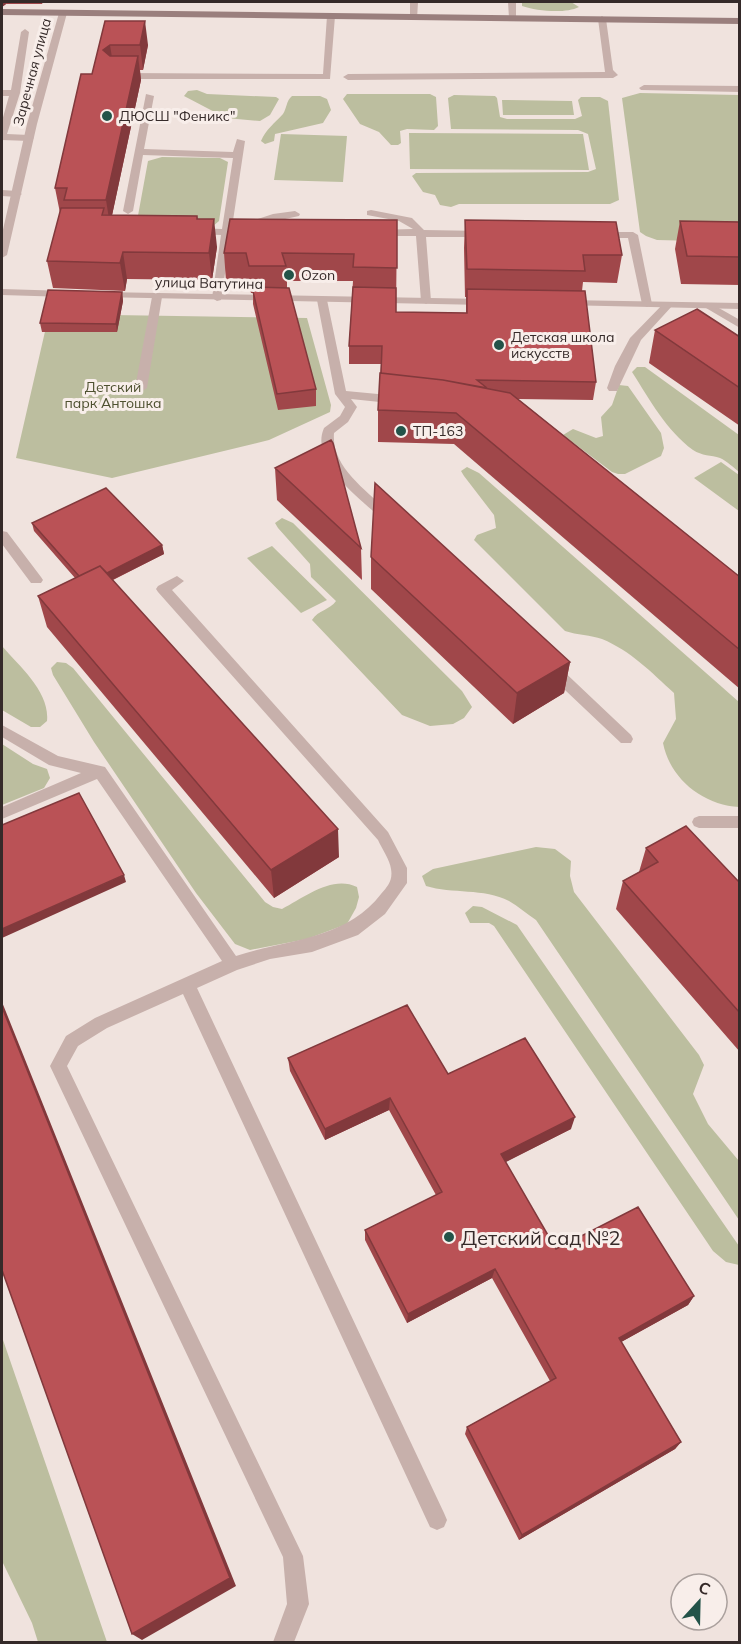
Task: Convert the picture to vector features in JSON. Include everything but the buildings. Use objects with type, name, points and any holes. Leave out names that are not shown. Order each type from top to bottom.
[{"type":"main road","name":"Заречная улица","points":[[63,13],[66,2]]},
{"type":"main road","points":[[2,12],[740,21]]},
{"type":"street","points":[[414,2],[414,17]]},
{"type":"street","points":[[512,2],[513,18]]},
{"type":"street","name":"Заречная улица","points":[[2,248],[63,13]]},
{"type":"street","points":[[114,75],[327,77],[331,16]]},
{"type":"street","points":[[348,77],[613,75],[609,71],[602,19]]},
{"type":"street","points":[[25,32],[15,93],[2,136],[29,138]]},
{"type":"street","points":[[644,88],[740,89]]},
{"type":"street","points":[[2,93],[15,93]]},
{"type":"street","points":[[128,211],[149,96]]},
{"type":"street","points":[[217,298],[240,141]]},
{"type":"street","points":[[138,152],[237,155]]},
{"type":"street","points":[[2,194],[17,194]]},
{"type":"street","points":[[371,213],[398,217],[416,223],[422,233],[426,301]]},
{"type":"street","points":[[181,231],[226,228],[295,214]]},
{"type":"street","points":[[368,233],[491,234]]},
{"type":"street","points":[[584,235],[633,235],[647,304]]},
{"type":"street","name":"улица Ватутина","points":[[2,292],[157,297],[496,302]]},
{"type":"street","points":[[141,388],[157,297]]},
{"type":"street","points":[[322,300],[341,394],[351,407],[344,419],[328,430],[327,445],[334,465],[401,530]]},
{"type":"street","points":[[554,303],[740,306]]},
{"type":"street","points":[[614,388],[621,366],[636,338],[668,305]]},
{"type":"street","points":[[710,306],[740,325]]},
{"type":"street","points":[[341,394],[409,401]]},
{"type":"street","points":[[2,535],[36,580]]},
{"type":"street","points":[[177,581],[163,589],[383,836],[399,868],[399,883],[379,909],[352,930],[312,945],[270,952],[233,964],[101,1023],[72,1041],[58,1066],[293,1556],[298,1604],[284,1642]]},
{"type":"street","points":[[543,661],[626,739]]},
{"type":"street","points":[[2,730],[54,762],[100,771],[233,964]]},
{"type":"street","points":[[2,813],[100,771]]},
{"type":"street","points":[[699,822],[740,822]]},
{"type":"street","points":[[188,986],[437,1520]]},
{"type":"green space","points":[[522,2],[571,2],[579,7],[566,11],[543,10],[522,6]]},
{"type":"green space","points":[[197,90],[207,94],[279,99],[270,115],[260,121],[226,118],[184,96],[188,91]]},
{"type":"green space","points":[[640,93],[739,95],[739,242],[657,240],[640,232],[622,98]]},
{"type":"green space","points":[[347,94],[430,94],[436,97],[438,126],[434,130],[400,131],[401,143],[391,145],[379,132],[360,124],[343,99]]},
{"type":"green space","points":[[454,95],[495,96],[500,117],[507,119],[575,119],[582,116],[578,100],[581,97],[600,97],[608,101],[619,200],[610,204],[459,204],[451,207],[440,205],[435,195],[423,192],[412,176],[416,173],[588,172],[596,169],[588,134],[578,130],[451,129],[448,98]]},
{"type":"green space","points":[[292,96],[320,96],[327,99],[331,110],[323,123],[275,134],[274,141],[265,144],[261,141],[263,137],[283,114]]},
{"type":"green space","points":[[502,100],[572,101],[574,115],[503,115]]},
{"type":"green space","points":[[409,133],[583,134],[589,170],[410,169]]},
{"type":"green space","points":[[281,134],[347,136],[343,182],[274,180]]},
{"type":"green space","points":[[162,157],[220,158],[228,162],[219,221],[212,227],[137,221],[148,161]]},
{"type":"green space","name":"Детский парк Антошка","points":[[49,314],[307,318],[331,405],[330,412],[269,440],[112,478],[16,458]]},
{"type":"green space","points":[[637,367],[645,367],[739,435],[739,472],[720,458],[693,450],[683,442],[659,414],[632,372]]},
{"type":"green space","points":[[619,385],[628,386],[661,433],[664,448],[661,456],[625,474],[612,472],[563,435],[573,429],[596,438],[603,436],[601,417],[612,405]]},
{"type":"green space","points":[[721,462],[739,475],[739,511],[694,478]]},
{"type":"green space","points":[[467,467],[479,473],[739,702],[739,807],[713,801],[701,795],[690,788],[673,768],[663,743],[676,719],[674,693],[640,663],[612,644],[598,638],[565,631],[474,540],[477,535],[496,528],[494,515],[461,471]]},
{"type":"green space","points":[[282,518],[293,523],[462,691],[472,707],[464,718],[453,724],[430,726],[402,715],[312,620],[336,601],[311,577],[310,564],[278,528],[275,523]]},
{"type":"green space","points":[[272,546],[327,600],[301,613],[247,558]]},
{"type":"green space","points":[[2,646],[32,680],[44,700],[47,721],[40,727],[31,727],[2,710]]},
{"type":"green space","points":[[57,662],[66,663],[73,668],[265,902],[282,909],[319,889],[348,884],[357,887],[359,897],[347,924],[307,939],[250,950],[235,944],[196,893],[94,742],[53,675],[51,668]]},
{"type":"green space","points":[[2,744],[33,764],[47,769],[50,778],[44,788],[2,805]]},
{"type":"green space","points":[[536,847],[555,849],[571,861],[570,876],[574,892],[699,1055],[704,1065],[693,1094],[708,1124],[739,1161],[739,1220],[536,920],[499,897],[426,886],[422,876],[433,869]]},
{"type":"green space","points":[[473,906],[482,907],[517,925],[739,1246],[739,1265],[726,1262],[713,1251],[494,926],[489,923],[470,923],[465,913]]},
{"type":"green space","points":[[2,1337],[107,1642],[38,1642],[32,1623],[2,1561]]},
{"type":"place","name":"ДЮСШ \"Феникс\"","points":[[107,116]]},
{"type":"place","name":"Ozon","points":[[289,275]]},
{"type":"place","name":"Детская школа искусств","points":[[499,345]]},
{"type":"place","name":"ТП-163","points":[[401,431]]},
{"type":"place","name":"Детский сад №2","points":[[449,1237]]}]
